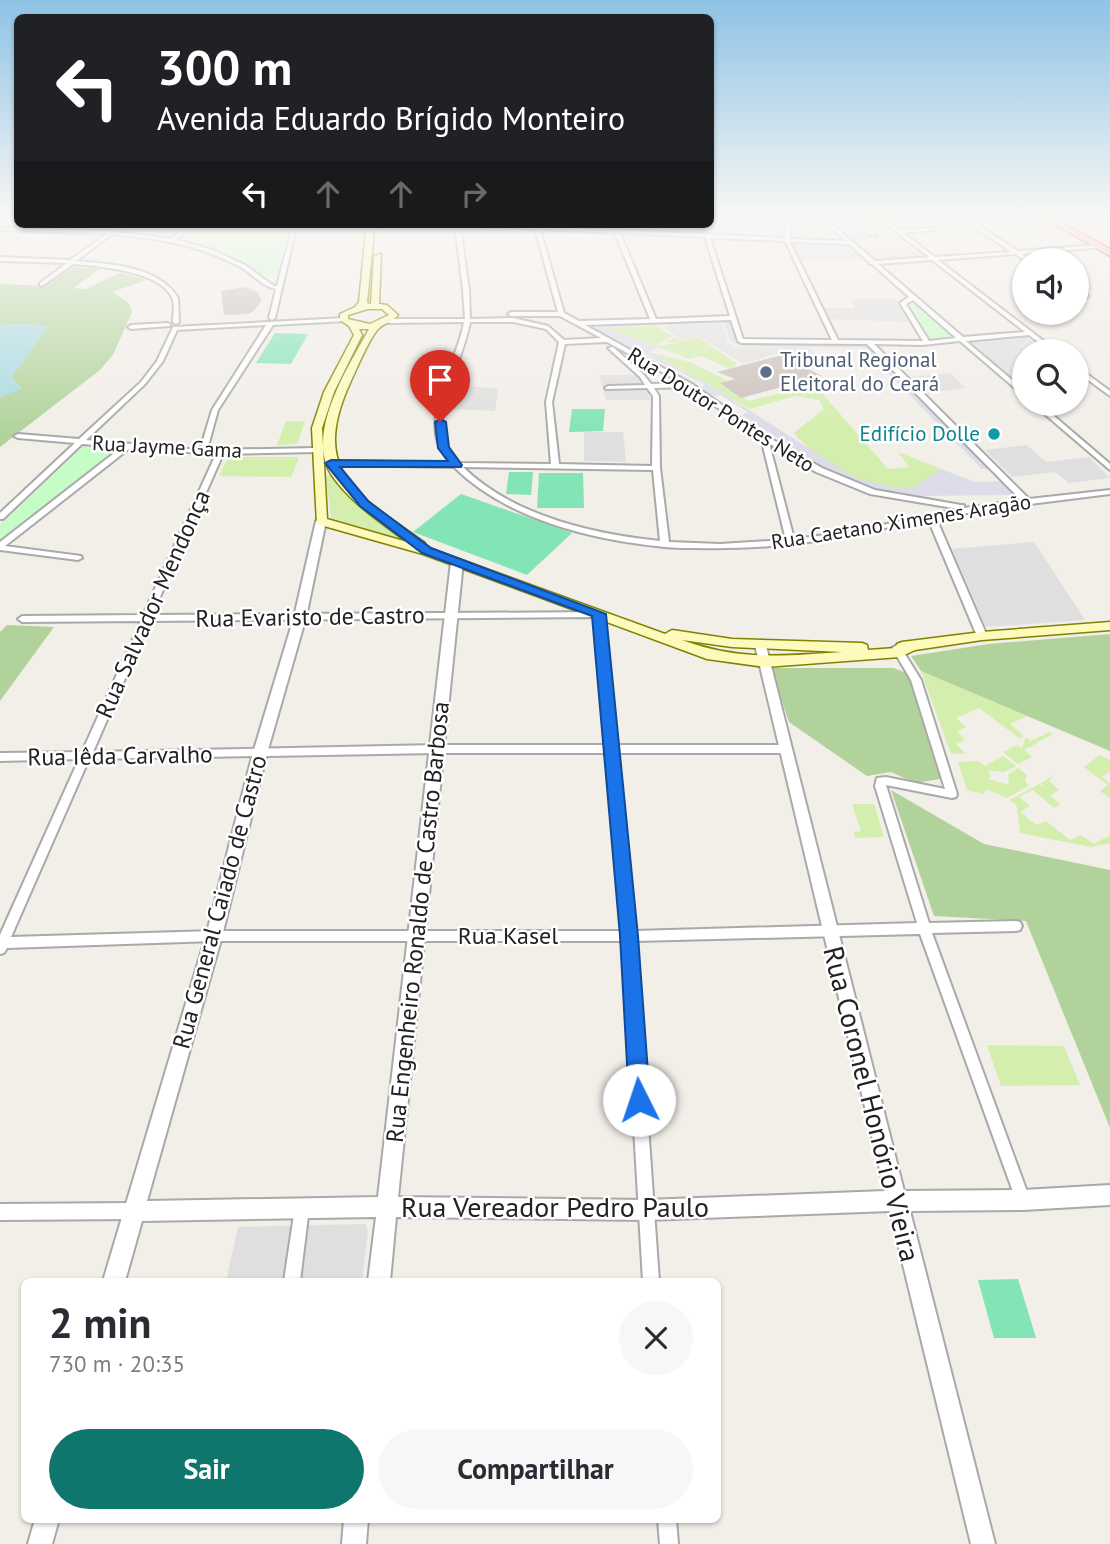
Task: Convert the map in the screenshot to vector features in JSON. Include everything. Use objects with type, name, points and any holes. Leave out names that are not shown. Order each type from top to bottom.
[{"type":"main road","points":[[347,320],[363,303],[364,290]]},
{"type":"main road","points":[[376,290],[376,306]]},
{"type":"main road","points":[[347,320],[375,326],[389,321],[394,315],[390,310],[376,306],[359,307]]},
{"type":"main road","points":[[347,320],[358,335],[322,411],[317,428],[317,450],[324,463],[364,503],[427,551]]},
{"type":"main road","points":[[375,326],[335,411],[330,429],[324,463],[321,521],[427,551],[708,654],[765,662],[903,648],[982,636],[1109,628]]},
{"type":"main road","points":[[347,357],[359,358]]},
{"type":"main road","points":[[322,411],[335,411]]},
{"type":"main road","points":[[635,626],[703,640],[761,645],[903,648]]},
{"type":"street","points":[[0,517],[152,373],[176,325],[176,300],[167,290]]},
{"type":"street","points":[[203,452],[215,410],[272,321],[279,290]]},
{"type":"street","name":"Rua Caetano Ximenes Aragão","points":[[464,290],[467,316],[440,422],[443,448],[457,465],[484,488],[531,513],[621,539],[665,545],[790,540],[848,534],[974,509],[1110,492]]},
{"type":"street","points":[[390,310],[413,314],[501,317],[561,314],[554,290]]},
{"type":"street","points":[[641,290],[653,319]]},
{"type":"street","points":[[723,290],[738,339],[747,342],[927,342],[1030,333]]},
{"type":"street","points":[[811,290],[836,342]]},
{"type":"street","points":[[903,290],[1012,384]]},
{"type":"street","points":[[973,290],[1038,339]]},
{"type":"street","points":[[912,298],[903,303],[927,342]]},
{"type":"street","name":"Rua Doutor Pontes Neto","points":[[561,314],[690,385],[764,437],[819,470],[888,496],[974,509]]},
{"type":"street","points":[[389,321],[467,316]]},
{"type":"street","points":[[501,317],[548,328],[562,342],[607,340],[607,345],[650,387],[657,405],[656,468],[665,545]]},
{"type":"street","points":[[579,324],[732,318]]},
{"type":"street","points":[[131,327],[302,319],[347,320]]},
{"type":"street","points":[[555,466],[549,402],[562,342]]},
{"type":"street","points":[[868,342],[1027,502]]},
{"type":"street","points":[[1089,378],[1110,394]]},
{"type":"street","points":[[1099,386],[1110,384]]},
{"type":"street","points":[[608,388],[690,385]]},
{"type":"street","points":[[1050,416],[1110,468]]},
{"type":"street","name":"Rua Jayme Gama","points":[[18,436],[203,452],[317,450]]},
{"type":"street","points":[[764,437],[790,540]]},
{"type":"street","points":[[0,547],[127,447]]},
{"type":"street","name":"Rua Salvador Mendonça","points":[[1,945],[220,452]]},
{"type":"street","points":[[324,463],[656,468]]},
{"type":"street","points":[[931,516],[982,636]]},
{"type":"street","name":"Rua General Caiado de Castro","points":[[115,1278],[214,936],[260,753],[300,617],[321,521]]},
{"type":"street","points":[[0,547],[78,558]]},
{"type":"street","name":"Rua Engenheiro Ronaldo de Castro Barbosa","points":[[379,1278],[419,935],[457,562]]},
{"type":"street","points":[[599,614],[629,936],[651,1278]]},
{"type":"street","name":"Rua Evaristo de Castro","points":[[22,619],[599,614]]},
{"type":"street","name":"Rua Coronel Honório Vieira","points":[[761,645],[828,929],[983,1544]]},
{"type":"street","points":[[903,648],[916,680],[952,794],[916,789],[888,779],[881,781],[880,786],[924,928],[1023,1200]]},
{"type":"street","name":"Rua Iêda Carvalho","points":[[0,757],[437,749],[786,749]]},
{"type":"street","name":"Rua Kasel","points":[[1,945],[214,936],[629,936],[1016,926]]},
{"type":"street","name":"Rua Vereador Pedro Paulo","points":[[0,1212],[303,1208],[646,1210],[896,1200],[1023,1200],[1110,1195]]},
{"type":"street","points":[[292,1278],[303,1208]]},
{"type":"street","points":[[40,1544],[46,1523]]},
{"type":"street","points":[[354,1544],[356,1523]]},
{"type":"street","points":[[667,1523],[669,1544]]},
{"type":"shaded area","points":[[896,298],[907,322],[829,319],[824,308],[855,308],[851,299]]},
{"type":"shaded area","points":[[729,320],[739,344],[866,345],[989,469],[982,469],[863,348],[740,346],[730,341],[724,322],[670,321]]},
{"type":"shaded area","points":[[658,321],[661,323],[608,329],[654,346],[663,344],[649,352],[713,387],[854,477],[891,487],[912,488],[941,469],[975,482],[1001,481],[1014,495],[911,496],[864,486],[832,473],[742,415],[748,412],[720,395],[714,396],[700,388],[705,385],[676,370],[671,371],[669,367],[591,327]]},
{"type":"shaded area","points":[[668,322],[722,323],[728,341],[725,341],[736,347],[802,347],[811,349],[821,361],[799,363],[780,352],[743,364],[699,336],[682,340],[663,327],[667,326],[665,323],[659,324]]},
{"type":"shaded area","points":[[1024,335],[1029,339],[1012,339],[1010,376],[971,342]]},
{"type":"shaded area","points":[[950,373],[966,388],[927,393],[911,377]]},
{"type":"shaded area","points":[[599,375],[637,375],[651,400],[606,400]]},
{"type":"shaded area","points":[[456,386],[498,388],[495,411],[451,409]]},
{"type":"shaded area","points":[[584,432],[623,432],[626,462],[584,461]]},
{"type":"shaded area","points":[[1027,445],[1046,462],[1089,457],[1110,478],[1069,483],[1055,472],[1012,477],[985,450]]},
{"type":"shaded area","points":[[1034,542],[1085,620],[986,627],[952,549]]},
{"type":"shaded area","points":[[365,1224],[368,1230],[362,1278],[227,1278],[238,1227]]},
{"type":"green space","points":[[0,290],[118,290],[112,292],[129,303],[132,312],[113,355],[100,370],[0,447],[0,397],[21,388],[11,378],[47,327],[27,324],[0,325]]},
{"type":"green space","points":[[908,301],[914,301],[954,338],[929,340]]},
{"type":"green space","points":[[655,325],[673,336],[654,346],[607,329]]},
{"type":"green space","points":[[275,333],[308,334],[291,364],[256,363]]},
{"type":"green space","points":[[676,337],[681,341],[699,337],[737,364],[730,369],[701,356],[689,359],[657,347],[676,342],[666,342]]},
{"type":"green space","points":[[648,352],[690,362],[728,381],[721,384],[749,401],[815,385],[888,469],[909,467],[898,452],[941,469],[940,472],[920,486],[903,490],[868,483],[833,465],[794,433],[824,409],[819,400],[795,396],[750,409]]},
{"type":"green space","points":[[572,409],[605,409],[603,431],[569,432]]},
{"type":"green space","points":[[286,421],[305,421],[297,444],[277,445]]},
{"type":"green space","points":[[84,446],[119,449],[0,540],[0,525]]},
{"type":"green space","points":[[229,457],[299,457],[291,477],[219,476]]},
{"type":"green space","points":[[509,472],[533,472],[531,495],[506,494]]},
{"type":"green space","points":[[539,473],[583,473],[584,508],[537,508]]},
{"type":"green space","points":[[330,475],[361,508],[404,539],[397,540],[331,518],[326,476]]},
{"type":"green space","points":[[461,494],[572,533],[527,575],[413,532]]},
{"type":"green space","points":[[7,625],[54,627],[0,701],[0,632]]},
{"type":"green space","points":[[1110,634],[1110,751],[921,671],[911,656],[989,644]]},
{"type":"green space","points":[[771,668],[894,668],[908,674],[940,779],[915,783],[891,772],[867,776],[789,722]]},
{"type":"green space","points":[[921,671],[1027,716],[1010,724],[1024,736],[1019,738],[979,708],[956,718],[966,727],[957,731],[965,740],[956,744],[966,754],[951,754]]},
{"type":"green space","points":[[1049,732],[1053,734],[1024,750],[1032,757],[1018,764],[1003,752],[1017,745],[1022,748],[1026,737],[1031,741]]},
{"type":"green space","points":[[1100,755],[1110,760],[1110,772],[1102,777],[1110,784],[1110,798],[1100,791],[1108,785],[1084,767]]},
{"type":"green space","points":[[1003,756],[1016,766],[1004,772],[988,770],[991,777],[988,779],[1009,785],[1008,775],[1018,768],[1027,775],[1025,780],[1028,786],[1007,798],[987,789],[984,794],[967,790],[958,762],[978,761],[985,766]]},
{"type":"green space","points":[[1055,775],[1049,781],[1059,790],[1050,796],[1060,804],[1054,808],[1033,790],[1019,797],[1030,806],[1020,812],[1036,825],[1046,821],[1070,840],[1081,835],[1094,844],[1110,835],[1110,843],[1091,847],[1020,833],[1017,806],[1010,800],[1039,784],[1045,788],[1041,783]]},
{"type":"green space","points":[[891,790],[984,844],[1110,870],[1110,1128],[1026,921],[934,916]]},
{"type":"green space","points":[[852,804],[874,804],[884,837],[855,838],[854,832],[861,831]]},
{"type":"green space","points":[[987,1045],[1064,1046],[1080,1085],[1001,1086]]},
{"type":"green space","points":[[1018,1279],[1036,1338],[994,1338],[978,1280]]},
{"type":"water","points":[[27,324],[48,327],[11,378],[22,389],[0,397],[0,325]]},
{"type":"building","points":[[253,290],[262,300],[254,311],[248,314],[224,315],[221,291]]},
{"type":"building","name":"Tribunal Regional Eleitoral do Ceará","points":[[782,355],[822,376],[741,398],[720,383],[735,379],[717,372]]},
{"type":"place","name":"Tribunal Regional Eleitoral do Ceará","points":[[766,372]]},
{"type":"place","name":"Edifício Dolle","points":[[994,434]]},
{"type":"route","points":[[440,422],[443,448],[457,465],[331,463],[364,503],[427,551],[599,614],[629,936],[639,1100]]}]
